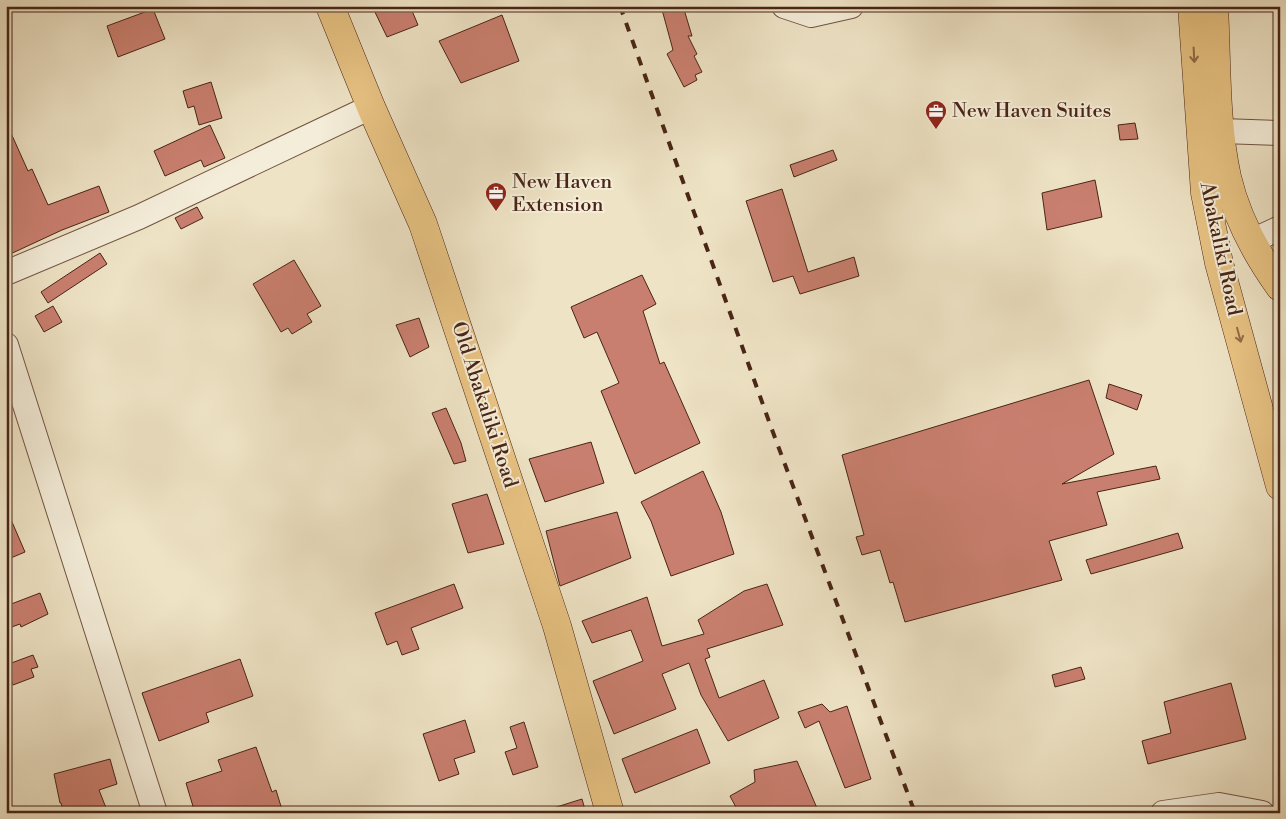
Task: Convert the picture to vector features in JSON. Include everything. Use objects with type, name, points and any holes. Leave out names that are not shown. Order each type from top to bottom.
[{"type":"main road","name":"Old Abakaliki Road","points":[[330,6],[371,107],[423,224],[557,626],[610,813]]},
{"type":"main road","name":"Abakaliki Road","points":[[1192,6],[1205,193],[1219,263],[1280,486]]},
{"type":"main road","name":"Abakaliki Road","points":[[1214,6],[1227,177],[1252,241],[1264,265],[1280,287]]},
{"type":"street","points":[[784,6],[811,14],[851,6]]},
{"type":"street","points":[[6,273],[139,217],[371,107]]},
{"type":"street","points":[[1222,131],[1280,133]]},
{"type":"street","points":[[1252,241],[1280,228]]},
{"type":"street","points":[[6,346],[155,813]]},
{"type":"street","points":[[1163,813],[1219,805],[1262,813]]},
{"type":"building","points":[[372,6],[410,6],[418,25],[387,37]]},
{"type":"building","points":[[661,6],[683,6],[692,36],[688,36],[697,54],[694,56],[702,72],[695,75],[697,80],[684,87],[667,54],[673,50]]},
{"type":"building","points":[[153,9],[165,39],[118,57],[107,26]]},
{"type":"building","points":[[502,15],[519,61],[461,83],[439,41]]},
{"type":"building","points":[[211,82],[222,118],[199,125],[194,106],[188,108],[183,91]]},
{"type":"building","points":[[6,122],[28,171],[32,169],[48,205],[99,186],[109,212],[62,230],[6,256]]},
{"type":"building","points":[[1135,123],[1138,139],[1120,140],[1118,125]]},
{"type":"building","points":[[210,125],[225,158],[204,167],[201,160],[165,176],[154,151]]},
{"type":"building","points":[[833,150],[837,160],[794,177],[790,165]]},
{"type":"building","points":[[1095,180],[1102,217],[1047,230],[1042,193]]},
{"type":"building","points":[[782,189],[808,272],[854,257],[859,276],[800,294],[793,276],[773,282],[746,201]]},
{"type":"building","points":[[197,207],[203,218],[181,229],[175,218]]},
{"type":"building","points":[[100,253],[107,264],[48,303],[41,292]]},
{"type":"building","points":[[294,260],[321,306],[307,314],[312,322],[292,334],[288,328],[281,332],[253,284]]},
{"type":"building","points":[[642,275],[656,304],[643,311],[660,364],[664,362],[700,443],[635,474],[601,391],[619,383],[597,332],[584,338],[571,307]]},
{"type":"building","points":[[53,306],[62,322],[44,332],[35,316]]},
{"type":"building","points":[[419,318],[429,347],[410,357],[396,325]]},
{"type":"building","points":[[1089,380],[1114,454],[1062,484],[1156,466],[1160,479],[1097,492],[1107,525],[1049,541],[1062,580],[905,622],[893,582],[890,583],[880,550],[862,555],[856,537],[864,535],[842,455]]},
{"type":"building","points":[[1109,384],[1142,395],[1137,410],[1106,398]]},
{"type":"building","points":[[446,408],[461,443],[466,461],[454,464],[432,413]]},
{"type":"building","points":[[591,442],[604,483],[545,502],[529,459]]},
{"type":"building","points":[[703,471],[721,512],[734,554],[671,576],[651,521],[641,502]]},
{"type":"building","points":[[487,494],[504,544],[468,553],[452,504]]},
{"type":"building","points":[[6,508],[25,552],[6,560]]},
{"type":"building","points":[[617,512],[631,558],[560,586],[546,531]]},
{"type":"building","points":[[1178,533],[1183,548],[1091,574],[1086,560]]},
{"type":"building","points":[[454,584],[463,608],[411,628],[419,649],[402,655],[397,641],[387,645],[375,613]]},
{"type":"building","points":[[767,584],[783,625],[707,649],[710,657],[705,659],[719,698],[764,680],[779,718],[728,741],[701,695],[689,663],[662,674],[676,709],[614,734],[593,681],[643,661],[631,630],[592,643],[582,621],[647,597],[662,646],[704,634],[698,620],[744,591]]},
{"type":"building","points":[[40,593],[48,614],[21,627],[20,624],[6,629],[6,606]]},
{"type":"building","points":[[33,655],[38,667],[31,669],[34,677],[13,685],[6,665]]},
{"type":"building","points":[[240,659],[253,696],[206,713],[209,722],[159,741],[142,693]]},
{"type":"building","points":[[1081,667],[1085,679],[1055,687],[1052,675]]},
{"type":"building","points":[[1231,683],[1246,739],[1148,764],[1142,741],[1171,733],[1164,702]]},
{"type":"building","points":[[822,704],[830,712],[847,706],[871,779],[845,788],[819,721],[805,728],[798,712]]},
{"type":"building","points":[[465,720],[475,752],[454,759],[459,774],[439,781],[423,734]]},
{"type":"building","points":[[524,722],[538,767],[513,775],[505,752],[517,748],[510,727]]},
{"type":"building","points":[[697,729],[710,763],[635,793],[622,759]]},
{"type":"building","points":[[256,747],[272,792],[276,790],[283,813],[195,813],[186,783],[222,771],[218,760]]},
{"type":"building","points":[[110,759],[117,784],[99,790],[108,813],[64,813],[54,774]]},
{"type":"building","points":[[797,761],[819,813],[739,813],[730,796],[755,782],[754,770]]},
{"type":"building","points":[[582,799],[586,813],[547,813],[547,810]]},
{"type":"railway","points":[[620,6],[771,427],[915,813]]},
{"type":"place","name":"New Haven Suites","points":[[936,130]]},
{"type":"place","name":"New Haven Extension","points":[[496,212]]}]
